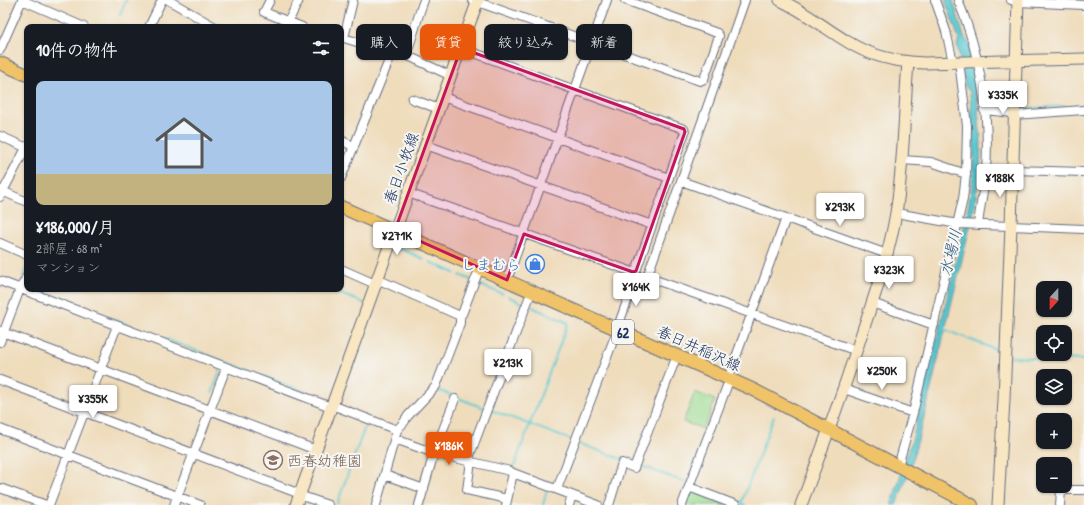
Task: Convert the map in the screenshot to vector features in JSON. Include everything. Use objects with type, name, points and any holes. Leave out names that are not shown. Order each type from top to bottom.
[{"type":"main road","points":[[0,55],[24,66]]},
{"type":"main road","points":[[0,63],[24,74]]},
{"type":"main road","name":"春日井稲沢線","points":[[344,209],[477,275],[728,382],[770,407],[828,433],[899,469],[957,505]]},
{"type":"main road","name":"春日井稲沢線","points":[[344,216],[393,234],[507,280],[674,363],[728,382]]},
{"type":"main road","name":"春日井稲沢線","points":[[911,477],[972,505]]},
{"type":"street","points":[[0,50],[22,0],[77,24]]},
{"type":"street","points":[[150,24],[162,0]]},
{"type":"street","points":[[168,0],[210,24]]},
{"type":"street","points":[[270,0],[264,12],[289,24],[298,0]]},
{"type":"street","points":[[344,31],[353,0]]},
{"type":"street","points":[[412,40],[415,32],[416,22],[424,0]]},
{"type":"street","points":[[598,24],[607,0]]},
{"type":"street","points":[[625,0],[717,33],[719,36],[704,79],[700,81],[632,56]]},
{"type":"street","points":[[647,277],[745,0]]},
{"type":"street","points":[[780,0],[807,14],[859,48],[889,58],[908,62],[1084,59]]},
{"type":"street","points":[[899,469],[960,224],[966,174],[967,126],[956,62],[935,0]]},
{"type":"street","points":[[958,0],[978,61],[986,131],[986,171],[976,225]]},
{"type":"street","points":[[476,1],[576,36]]},
{"type":"street","name":"春日小牧線","points":[[469,24],[476,1]]},
{"type":"street","points":[[998,505],[1004,398],[1013,170],[1016,1],[1084,5]]},
{"type":"street","points":[[344,39],[356,42]]},
{"type":"street","points":[[408,193],[633,272],[636,271],[686,132],[684,129],[476,54]]},
{"type":"street","points":[[412,58],[451,76]]},
{"type":"street","points":[[344,171],[389,60]]},
{"type":"street","name":"春日小牧線","points":[[298,498],[457,60]]},
{"type":"street","points":[[507,280],[586,60]]},
{"type":"street","points":[[801,505],[857,351],[887,254],[896,214],[902,160],[908,62]]},
{"type":"street","points":[[443,97],[669,178]]},
{"type":"street","points":[[412,99],[439,109]]},
{"type":"street","points":[[984,110],[1014,114],[1084,110]]},
{"type":"street","points":[[0,136],[24,146]]},
{"type":"street","points":[[344,142],[354,147]]},
{"type":"street","points":[[426,146],[652,226]]},
{"type":"street","points":[[24,152],[1,193],[24,201]]},
{"type":"street","points":[[902,160],[931,162],[966,174]]},
{"type":"street","points":[[1013,170],[1084,172]]},
{"type":"street","points":[[681,181],[887,254]]},
{"type":"street","points":[[896,214],[960,224],[1084,229]]},
{"type":"street","points":[[682,505],[728,382],[786,218]]},
{"type":"street","points":[[0,243],[24,254]]},
{"type":"street","points":[[344,270],[460,316]]},
{"type":"street","points":[[376,505],[395,439],[396,430],[436,386],[460,323],[460,316],[477,275]]},
{"type":"street","points":[[557,490],[634,282],[647,277],[857,351]]},
{"type":"street","points":[[0,281],[24,291]]},
{"type":"street","points":[[0,342],[2,332],[24,282]]},
{"type":"street","points":[[28,292],[226,368],[396,430]]},
{"type":"street","points":[[513,473],[507,502],[467,490],[470,461],[529,298]]},
{"type":"street","points":[[872,303],[934,325]]},
{"type":"street","points":[[49,505],[117,326]]},
{"type":"street","points":[[2,332],[316,450]]},
{"type":"street","points":[[609,505],[622,463],[634,468],[674,363]]},
{"type":"street","points":[[174,505],[226,368]]},
{"type":"street","points":[[0,380],[194,454],[298,498],[328,505]]},
{"type":"street","points":[[844,388],[913,413]]},
{"type":"street","points":[[419,505],[434,452],[455,399]]},
{"type":"street","points":[[0,429],[200,505]]},
{"type":"street","points":[[395,439],[434,452],[510,471],[598,505]]},
{"type":"street","points":[[385,475],[424,489]]},
{"type":"street","points":[[689,487],[736,505]]},
{"type":"street","points":[[0,488],[46,505]]},
{"type":"street","points":[[1060,505],[1060,490],[1084,490]]},
{"type":"street","points":[[569,505],[572,495]]},
{"type":"highlighted area","points":[[461,48],[684,129],[685,132],[636,271],[633,272],[524,234],[507,280],[395,230]]},
{"type":"green space","points":[[695,392],[715,400],[704,429],[683,422]]},
{"type":"green space","points":[[691,490],[726,505],[685,505]]},
{"type":"water","points":[[945,0],[953,0],[964,37],[970,45],[978,85],[976,91],[978,107],[981,109],[978,109],[981,143],[980,170],[973,214],[925,413],[910,469],[896,505],[891,505],[913,437],[964,228],[972,184],[974,149],[970,92],[965,86],[957,45],[959,39]]},
{"type":"waterway","points":[[120,15],[126,0]]},
{"type":"waterway","points":[[1071,106],[1078,105]]},
{"type":"waterway","points":[[1020,109],[1065,106]]},
{"type":"waterway","points":[[393,251],[398,248],[424,259]]},
{"type":"waterway","points":[[430,262],[455,273]]},
{"type":"waterway","points":[[460,275],[471,280]]},
{"type":"waterway","points":[[477,284],[503,294]]},
{"type":"waterway","points":[[41,292],[61,300]]},
{"type":"waterway","points":[[335,292],[364,303]]},
{"type":"waterway","points":[[508,296],[522,303]]},
{"type":"waterway","points":[[70,303],[329,401]]},
{"type":"waterway","points":[[513,469],[568,323],[532,307]]},
{"type":"waterway","points":[[943,329],[997,350]]},
{"type":"waterway","points":[[1011,357],[1084,360]]},
{"type":"waterway","points":[[212,393],[220,371]]},
{"type":"waterway","points":[[436,391],[437,390],[454,396]]},
{"type":"waterway","points":[[458,398],[484,408]]},
{"type":"waterway","points":[[491,410],[571,440]]},
{"type":"waterway","points":[[741,504],[774,416]]},
{"type":"waterway","points":[[337,504],[367,421]]},
{"type":"waterway","points":[[578,443],[632,463]]},
{"type":"waterway","points":[[639,465],[687,483],[687,481]]},
{"type":"waterway","points":[[543,505],[547,489]]},
{"type":"waterway","points":[[737,502],[745,505]]},
{"type":"place","name":"しまむら","points":[[535,264]]},
{"type":"place","name":"西春幼稚園","points":[[273,460]]},
{"type":"water label","name":"水場川","points":[[950,252]]}]
